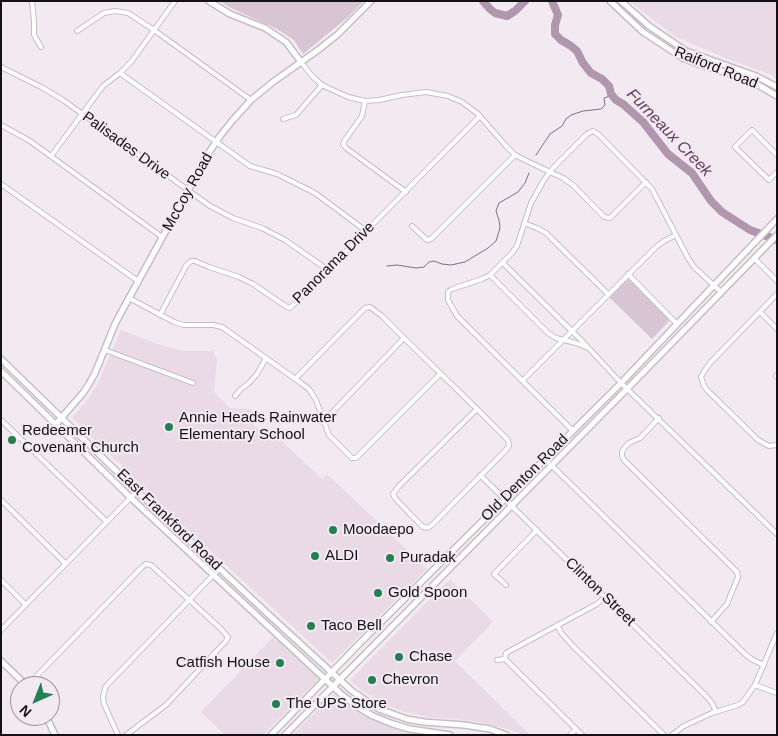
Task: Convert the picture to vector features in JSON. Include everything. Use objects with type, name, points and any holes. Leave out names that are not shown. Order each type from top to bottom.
[{"type":"main road","points":[[209,1],[230,14],[265,28],[286,42],[301,62]]},
{"type":"main road","name":"McCoy Road","points":[[56,424],[86,389],[115,324],[216,142],[251,100],[337,35],[372,1]]},
{"type":"main road","name":"Raiford Road","points":[[610,1],[644,32],[681,57],[753,82],[777,96]]},
{"type":"main road","name":"Raiford Road","points":[[621,1],[648,26],[686,51],[756,76],[777,87]]},
{"type":"main road","points":[[753,82],[756,76]]},
{"type":"main road","name":"Old Denton Road","points":[[271,735],[408,595],[621,383],[777,219]]},
{"type":"main road","name":"Old Denton Road","points":[[285,735],[777,235]]},
{"type":"main road","name":"East Frankford Road","points":[[1,359],[137,491],[352,691],[379,708],[395,715],[424,722],[464,725],[506,735]]},
{"type":"main road","name":"East Frankford Road","points":[[1,371],[131,498],[342,695],[358,707],[380,719],[410,729],[450,735]]},
{"type":"main road","points":[[408,595],[416,602]]},
{"type":"main road","points":[[279,636],[286,630]]},
{"type":"main road","points":[[1,661],[17,676]]},
{"type":"street","points":[[32,1],[34,35],[41,47]]},
{"type":"street","points":[[51,156],[104,86],[131,62],[175,1]]},
{"type":"street","points":[[78,31],[108,12],[115,11],[131,15],[251,100]]},
{"type":"street","points":[[301,62],[322,85],[346,96],[365,100],[379,100],[418,92],[448,96],[462,102],[480,116],[515,155],[563,178],[573,185],[604,216],[610,218],[646,182]]},
{"type":"street","name":"Palisades Drive","points":[[1,67],[63,100],[210,206],[224,214],[262,228],[285,240],[328,270]]},
{"type":"street","points":[[120,73],[250,166],[278,174],[315,193],[366,231]]},
{"type":"street","points":[[283,119],[296,115],[322,85]]},
{"type":"street","points":[[365,100],[362,116],[343,144],[406,192]]},
{"type":"street","name":"Panorama Drive","points":[[160,315],[186,266],[191,261],[239,277],[253,284],[287,308],[290,308],[480,116]]},
{"type":"street","points":[[1,125],[30,141],[162,237]]},
{"type":"street","points":[[777,155],[752,130],[735,147],[769,180],[777,172]]},
{"type":"street","points":[[573,431],[457,316],[448,300],[448,292],[490,275],[512,253],[517,246],[535,196],[544,180],[587,134],[593,132],[598,134],[646,182],[657,196],[690,262],[721,292]]},
{"type":"street","points":[[412,226],[427,240],[431,239],[515,155]]},
{"type":"street","points":[[1,184],[138,281]]},
{"type":"street","points":[[524,223],[546,233],[608,294]]},
{"type":"street","points":[[523,380],[655,248],[676,235]]},
{"type":"street","points":[[754,258],[777,281]]},
{"type":"street","points":[[503,262],[627,389],[777,534]]},
{"type":"street","points":[[628,274],[677,324]]},
{"type":"street","points":[[490,275],[548,333],[590,349]]},
{"type":"street","points":[[775,446],[765,445],[758,440],[707,390],[701,377],[705,370],[777,294]]},
{"type":"street","points":[[129,298],[174,322],[184,325],[213,325],[222,327],[266,358],[309,389],[314,395],[327,432],[352,458],[356,458],[440,374]]},
{"type":"street","points":[[295,379],[365,308],[370,307],[382,316],[440,374],[477,409],[508,440],[509,446],[427,528],[423,527],[393,494],[477,409]]},
{"type":"street","points":[[760,312],[777,329]]},
{"type":"street","points":[[324,421],[404,338]]},
{"type":"street","points":[[105,350],[193,383]]},
{"type":"street","points":[[235,396],[249,383],[266,358]]},
{"type":"street","points":[[659,418],[640,438],[625,447],[622,456],[737,572],[738,577],[727,604],[711,622]]},
{"type":"street","points":[[1,420],[107,522]]},
{"type":"street","points":[[544,459],[746,655],[764,665]]},
{"type":"street","name":"Clinton Street","points":[[480,476],[706,695],[716,712]]},
{"type":"street","points":[[1,630],[137,491]]},
{"type":"street","points":[[1,500],[66,564]]},
{"type":"street","points":[[506,585],[494,574],[537,530]]},
{"type":"street","points":[[37,676],[146,564],[151,565],[228,637],[158,712],[126,735]]},
{"type":"street","points":[[118,735],[104,704],[105,688],[110,680],[220,568]]},
{"type":"street","points":[[1,580],[26,605]]},
{"type":"street","points":[[505,659],[506,654],[597,604],[605,597]]},
{"type":"street","points":[[556,625],[573,646],[664,735]]},
{"type":"street","points":[[672,735],[684,726],[743,702],[755,685],[777,634]]},
{"type":"street","points":[[497,660],[505,659]]},
{"type":"street","points":[[505,659],[582,735]]},
{"type":"street","points":[[755,685],[777,694]]},
{"type":"street","points":[[570,735],[576,729]]},
{"type":"shaded area","points":[[220,1],[364,1],[347,18],[303,54],[294,40],[277,29]]},
{"type":"shaded area","points":[[629,1],[777,1],[777,79],[770,74],[725,58],[676,37]]},
{"type":"shaded area","points":[[627,279],[670,320],[652,339],[609,297]]},
{"type":"shaded area","points":[[121,330],[154,343],[183,351],[213,351],[217,360],[214,392],[230,408],[251,409],[250,422],[264,433],[274,434],[322,479],[327,474],[427,569],[332,663],[187,529],[72,418],[89,398],[98,383]]},
{"type":"shaded area","points":[[450,579],[493,622],[455,661],[530,735],[523,735],[475,721],[428,717],[405,712],[384,704],[361,690],[350,680]]},
{"type":"shaded area","points":[[274,636],[319,679],[263,735],[225,735],[201,712]]},
{"type":"shaded area","points":[[333,694],[359,713],[388,726],[420,735],[293,735]]},
{"type":"waterway","name":"Furneaux Creek","points":[[483,1],[495,13],[507,16],[525,1]]},
{"type":"waterway","name":"Furneaux Creek","points":[[552,1],[558,15],[555,34],[577,51],[591,73],[602,79],[609,86],[611,94],[616,100],[643,122],[668,154],[692,173],[711,201],[722,212],[750,230],[777,240]]},
{"type":"waterway","points":[[536,155],[550,134],[562,126],[571,115],[583,111],[601,109],[605,105],[604,98],[613,95]]},
{"type":"waterway","points":[[387,266],[397,265],[416,268],[424,267],[429,262],[434,261],[451,265],[465,262],[488,248],[496,241],[500,228],[496,211],[499,203],[518,192],[525,183],[529,173]]},
{"type":"place","name":"Annie Heads Rainwater Elementary School","points":[[169,427]]},
{"type":"place","name":"Redeemer Covenant Church","points":[[12,440]]},
{"type":"place","name":"Moodaepo","points":[[333,530]]},
{"type":"place","name":"ALDI","points":[[315,556]]},
{"type":"place","name":"Puradak","points":[[390,558]]},
{"type":"place","name":"Gold Spoon","points":[[378,593]]},
{"type":"place","name":"Taco Bell","points":[[311,626]]},
{"type":"place","name":"Chase","points":[[399,657]]},
{"type":"place","name":"Catfish House","points":[[280,663]]},
{"type":"place","name":"Chevron","points":[[372,680]]},
{"type":"place","name":"The UPS Store","points":[[276,704]]}]
